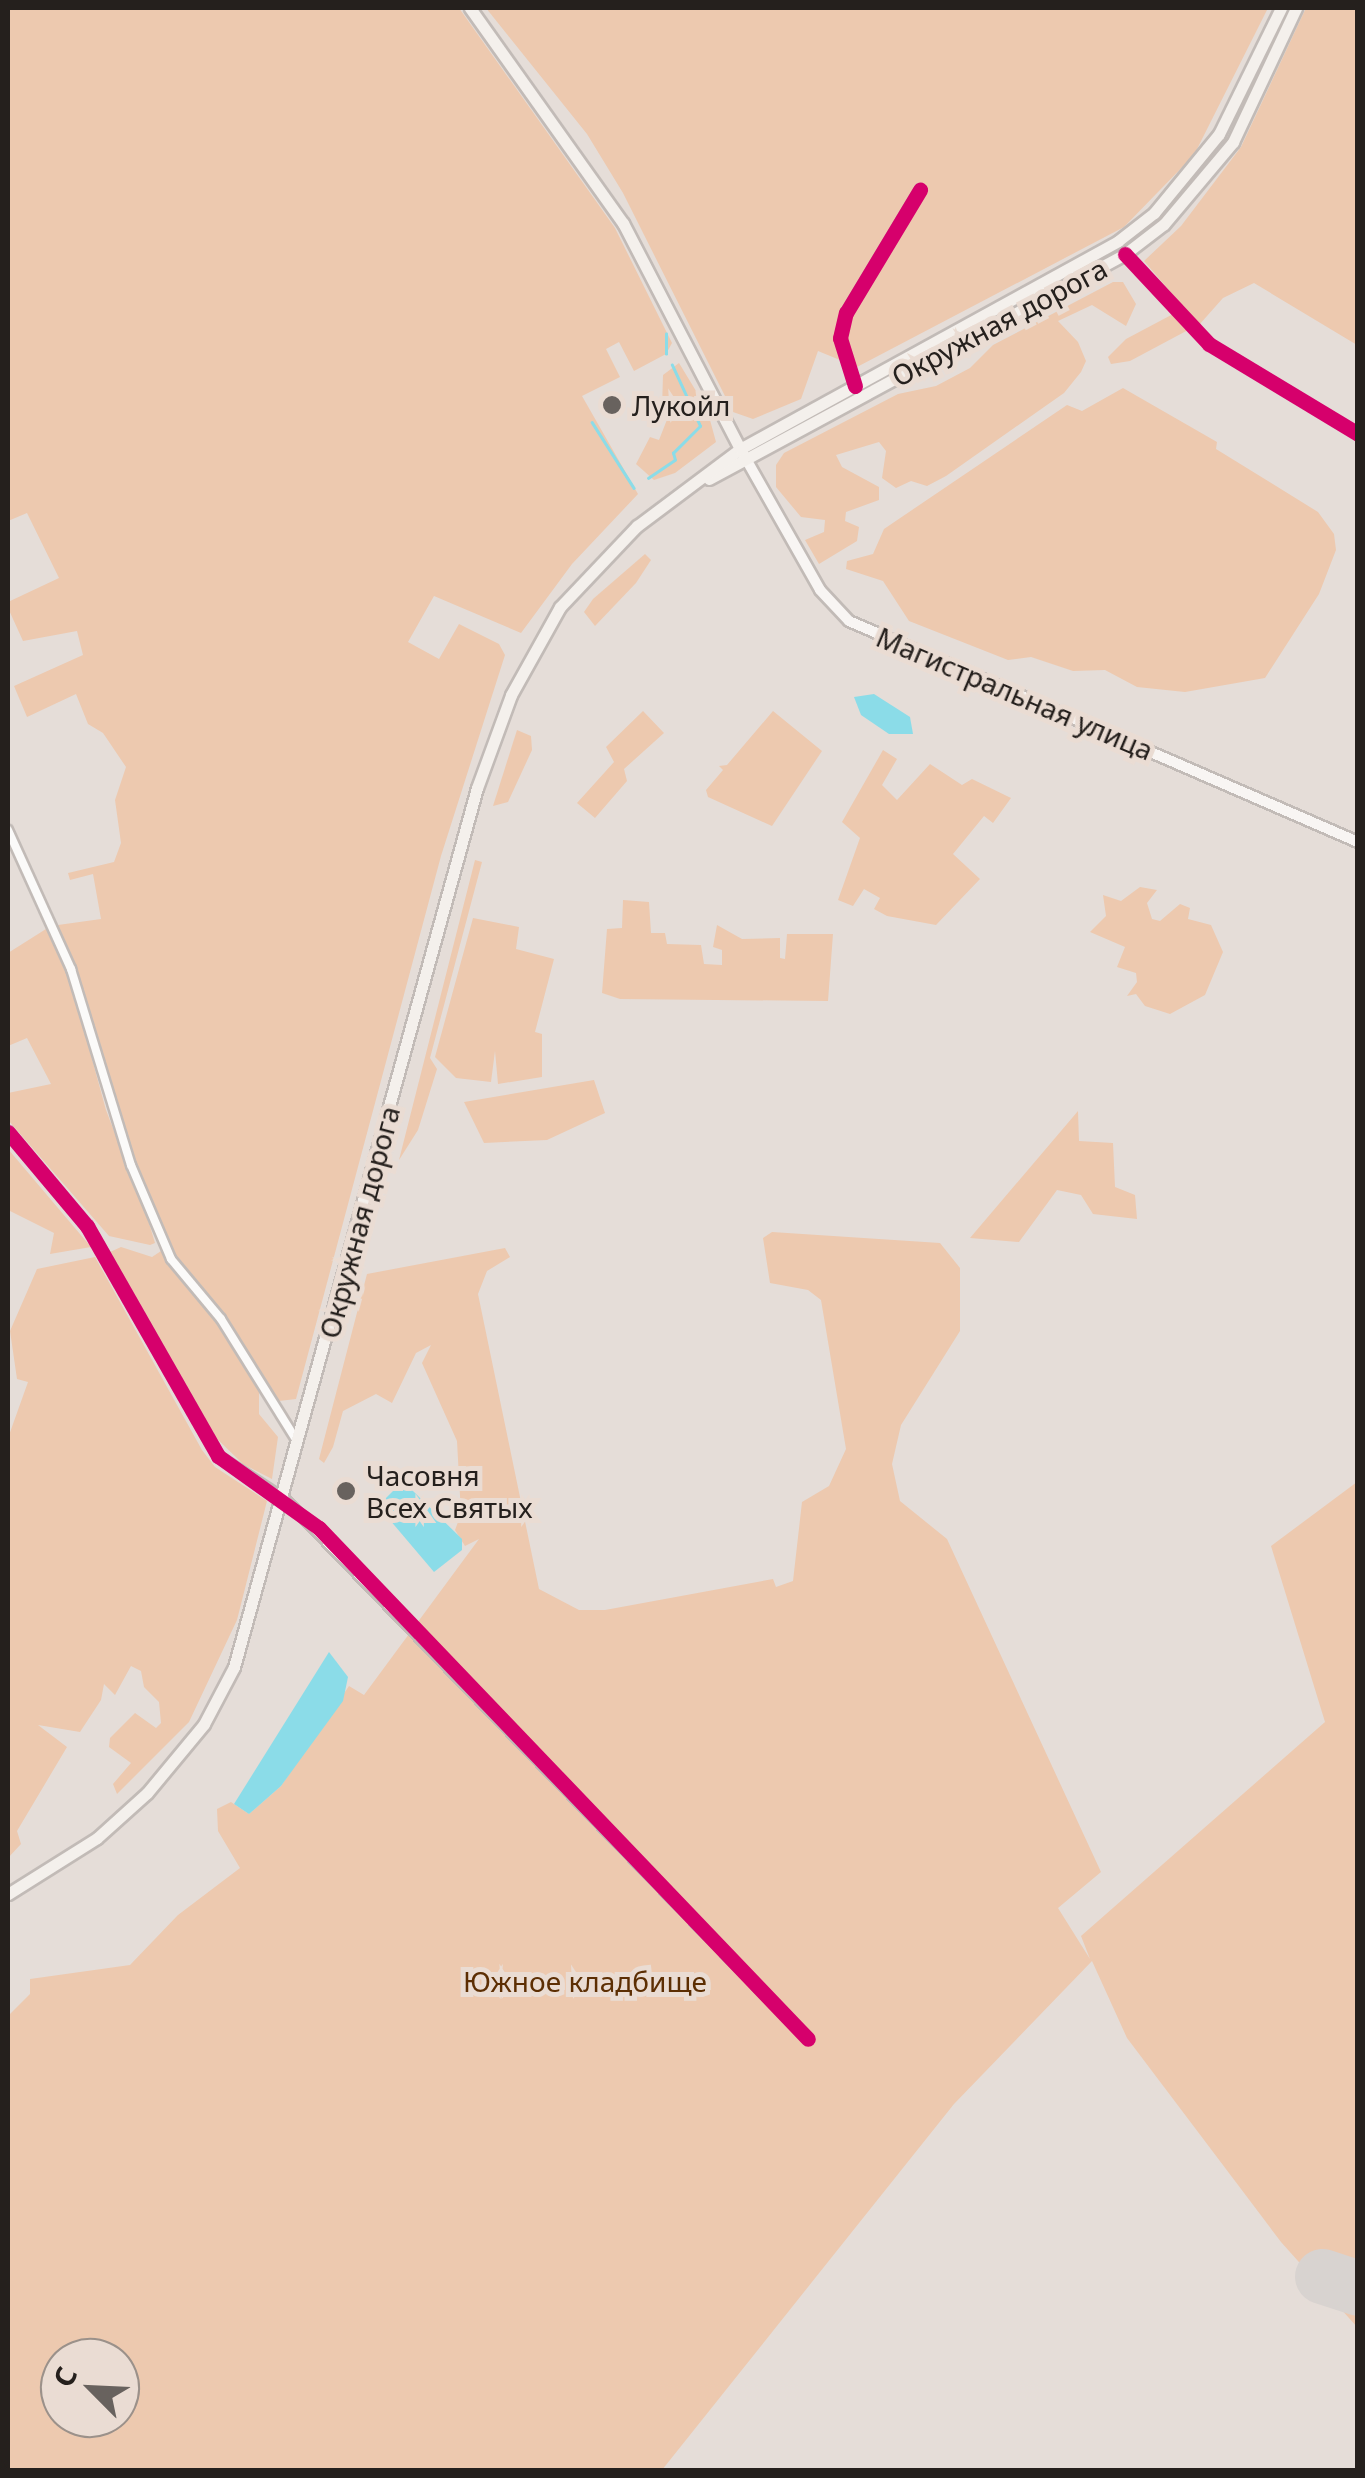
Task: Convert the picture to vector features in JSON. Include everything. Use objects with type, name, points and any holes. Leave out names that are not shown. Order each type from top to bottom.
[{"type":"main road","points":[[470,8],[623,223],[743,454]]},
{"type":"main road","name":"Окружная дорога","points":[[8,1894],[113,1825],[204,1724],[242,1646],[498,724],[560,607],[597,563],[658,509],[855,386],[1118,240],[1154,212],[1220,134],[1281,8]]},
{"type":"main road","name":"Окружная дорога","points":[[743,454],[1126,254],[1170,218],[1232,142],[1296,8]]},
{"type":"main road","name":"Магистральная улица","points":[[743,454],[814,581],[850,621],[1358,842]]},
{"type":"street","points":[[855,386],[840,338],[846,313],[920,190]]},
{"type":"street","points":[[1126,254],[1210,344],[1358,434]]},
{"type":"street","points":[[8,830],[71,968],[131,1165],[170,1258],[221,1319],[300,1445]]},
{"type":"street","points":[[8,1132],[85,1224],[218,1456],[244,1477],[285,1499],[550,1766],[808,2040]]},
{"type":"green space","points":[[8,8],[459,8],[615,228],[672,343],[666,354],[634,371],[619,342],[606,349],[620,377],[582,396],[638,494],[572,564],[521,633],[434,596],[408,642],[439,659],[459,624],[499,644],[505,655],[441,856],[296,1399],[279,1401],[255,1366],[248,1374],[259,1390],[259,1414],[278,1437],[272,1479],[243,1464],[213,1435],[108,1253],[121,1247],[152,1257],[170,1245],[135,1164],[58,925],[101,919],[93,874],[70,880],[68,873],[114,862],[121,843],[115,800],[126,767],[103,733],[88,724],[76,694],[27,717],[14,686],[83,655],[77,631],[23,641],[8,608],[8,602],[59,578],[27,513],[8,521]]},
{"type":"green space","points":[[486,8],[1268,8],[1194,155],[1124,227],[857,367],[818,351],[801,399],[753,419],[733,412],[623,193],[587,134]]},
{"type":"green space","points":[[1306,8],[1357,8],[1357,345],[1254,283],[1223,298],[1199,325],[1144,261],[1181,226],[1241,147]]},
{"type":"green space","points":[[1113,282],[1123,282],[1136,304],[1126,326],[1092,305],[1058,321],[1078,342],[1086,361],[1081,372],[1064,393],[946,476],[927,486],[911,481],[896,488],[882,478],[886,451],[879,442],[836,455],[842,467],[879,487],[879,500],[846,512],[845,521],[859,527],[857,541],[819,564],[805,540],[824,532],[825,520],[801,517],[776,487],[776,465],[784,453],[898,394],[936,386],[970,368],[993,345]]},
{"type":"green space","points":[[1175,313],[1190,329],[1130,361],[1111,364],[1108,357],[1126,339]]},
{"type":"green space","points":[[679,363],[707,409],[716,442],[675,473],[654,480],[636,464],[650,437],[659,440],[670,412],[662,408],[663,375]]},
{"type":"green space","points":[[1123,388],[1217,442],[1216,449],[1318,512],[1334,534],[1336,550],[1319,594],[1265,678],[1185,692],[1137,687],[1105,670],[1073,671],[1031,657],[1008,660],[909,621],[883,581],[846,569],[847,561],[873,554],[884,529],[1067,405],[1082,411]]},
{"type":"green space","points":[[645,554],[651,560],[636,583],[595,626],[584,612],[593,599]]},
{"type":"green space","points":[[643,711],[664,733],[624,769],[627,781],[595,818],[577,803],[614,762],[606,747]]},
{"type":"green space","points":[[773,711],[822,751],[772,826],[708,797],[706,790],[723,770],[719,766],[727,765]]},
{"type":"green space","points":[[517,730],[531,736],[532,750],[508,802],[493,806]]},
{"type":"green space","points":[[883,750],[897,759],[882,785],[897,800],[930,764],[962,785],[972,779],[1011,798],[993,823],[984,816],[953,854],[980,879],[936,925],[887,916],[874,909],[880,898],[864,889],[853,906],[838,900],[860,838],[842,822]]},
{"type":"green space","points":[[475,860],[482,862],[430,1058],[437,1069],[418,1130],[399,1160]]},
{"type":"green space","points":[[1140,887],[1157,890],[1147,903],[1152,919],[1160,921],[1180,904],[1190,908],[1188,919],[1211,925],[1223,952],[1205,995],[1170,1014],[1145,1006],[1136,994],[1127,996],[1137,982],[1136,973],[1117,967],[1125,947],[1090,932],[1106,916],[1103,895],[1121,901]]},
{"type":"green space","points":[[623,900],[649,902],[651,933],[665,933],[667,944],[701,945],[704,964],[722,965],[722,950],[713,947],[717,925],[742,939],[780,938],[780,958],[785,959],[787,934],[833,934],[828,1001],[620,999],[602,993],[607,929],[622,928]]},
{"type":"green space","points":[[473,918],[519,927],[516,949],[554,959],[535,1032],[542,1034],[542,1077],[498,1084],[495,1051],[491,1082],[456,1078],[435,1057]]},
{"type":"green space","points":[[46,929],[70,979],[106,1110],[149,1223],[155,1243],[150,1245],[109,1236],[8,1120],[8,1093],[51,1084],[27,1038],[8,1046],[8,953]]},
{"type":"green space","points":[[594,1080],[605,1113],[547,1140],[484,1143],[464,1102]]},
{"type":"green space","points":[[1078,1111],[1079,1141],[1113,1143],[1115,1187],[1135,1195],[1137,1219],[1093,1214],[1081,1195],[1057,1190],[1019,1242],[970,1238]]},
{"type":"green space","points":[[8,1149],[91,1247],[50,1254],[54,1233],[8,1210]]},
{"type":"green space","name":"Южное кладбище","points":[[772,1232],[940,1243],[960,1268],[960,1331],[901,1425],[892,1464],[900,1501],[947,1539],[1101,1872],[1058,1908],[1090,1959],[1081,1936],[1325,1722],[1271,1546],[1357,1482],[1357,2327],[1281,2242],[1127,2038],[1092,1961],[954,2104],[662,2470],[8,2470],[8,2016],[30,1994],[30,1979],[130,1965],[178,1915],[240,1868],[218,1831],[217,1809],[231,1802],[249,1814],[281,1786],[349,1686],[364,1695],[479,1539],[465,1546],[455,1530],[461,1514],[457,1441],[422,1363],[431,1345],[416,1353],[392,1403],[376,1394],[343,1411],[333,1447],[324,1463],[319,1459],[367,1274],[505,1248],[510,1257],[487,1271],[478,1294],[539,1589],[579,1610],[605,1610],[773,1579],[776,1587],[793,1581],[802,1502],[829,1486],[846,1449],[821,1300],[808,1290],[770,1283],[763,1238]]},
{"type":"green space","points":[[95,1257],[202,1450],[215,1467],[267,1501],[237,1620],[189,1722],[117,1794],[113,1784],[131,1763],[109,1747],[110,1738],[135,1713],[156,1728],[161,1723],[159,1702],[144,1687],[141,1671],[131,1666],[115,1695],[104,1684],[101,1700],[80,1732],[38,1725],[67,1747],[17,1831],[21,1844],[8,1858],[8,1438],[28,1382],[17,1379],[10,1331],[37,1269]]},
{"type":"water","points":[[874,694],[910,717],[913,734],[889,734],[861,715],[854,697]]},
{"type":"water","points":[[398,1486],[412,1490],[462,1539],[462,1550],[434,1572],[378,1506]]},
{"type":"water","points":[[329,1652],[348,1677],[343,1701],[281,1786],[249,1814],[234,1804]]},
{"type":"waterway","points":[[666,334],[666,354]]},
{"type":"waterway","points":[[648,478],[675,460],[673,453],[700,426],[672,365]]},
{"type":"waterway","points":[[592,422],[634,488]]},
{"type":"runway","points":[[1322,2276],[1358,2288]]},
{"type":"cycle path","points":[[855,386],[840,338],[846,313],[920,190]]},
{"type":"cycle path","points":[[1125,254],[1209,344],[1358,434]]},
{"type":"cycle path","points":[[8,1132],[87,1226],[218,1456],[319,1528],[808,2039]]},
{"type":"place","name":"Лукойл","points":[[612,405]]},
{"type":"place","name":"Часовня Всех Святых","points":[[346,1491]]}]
